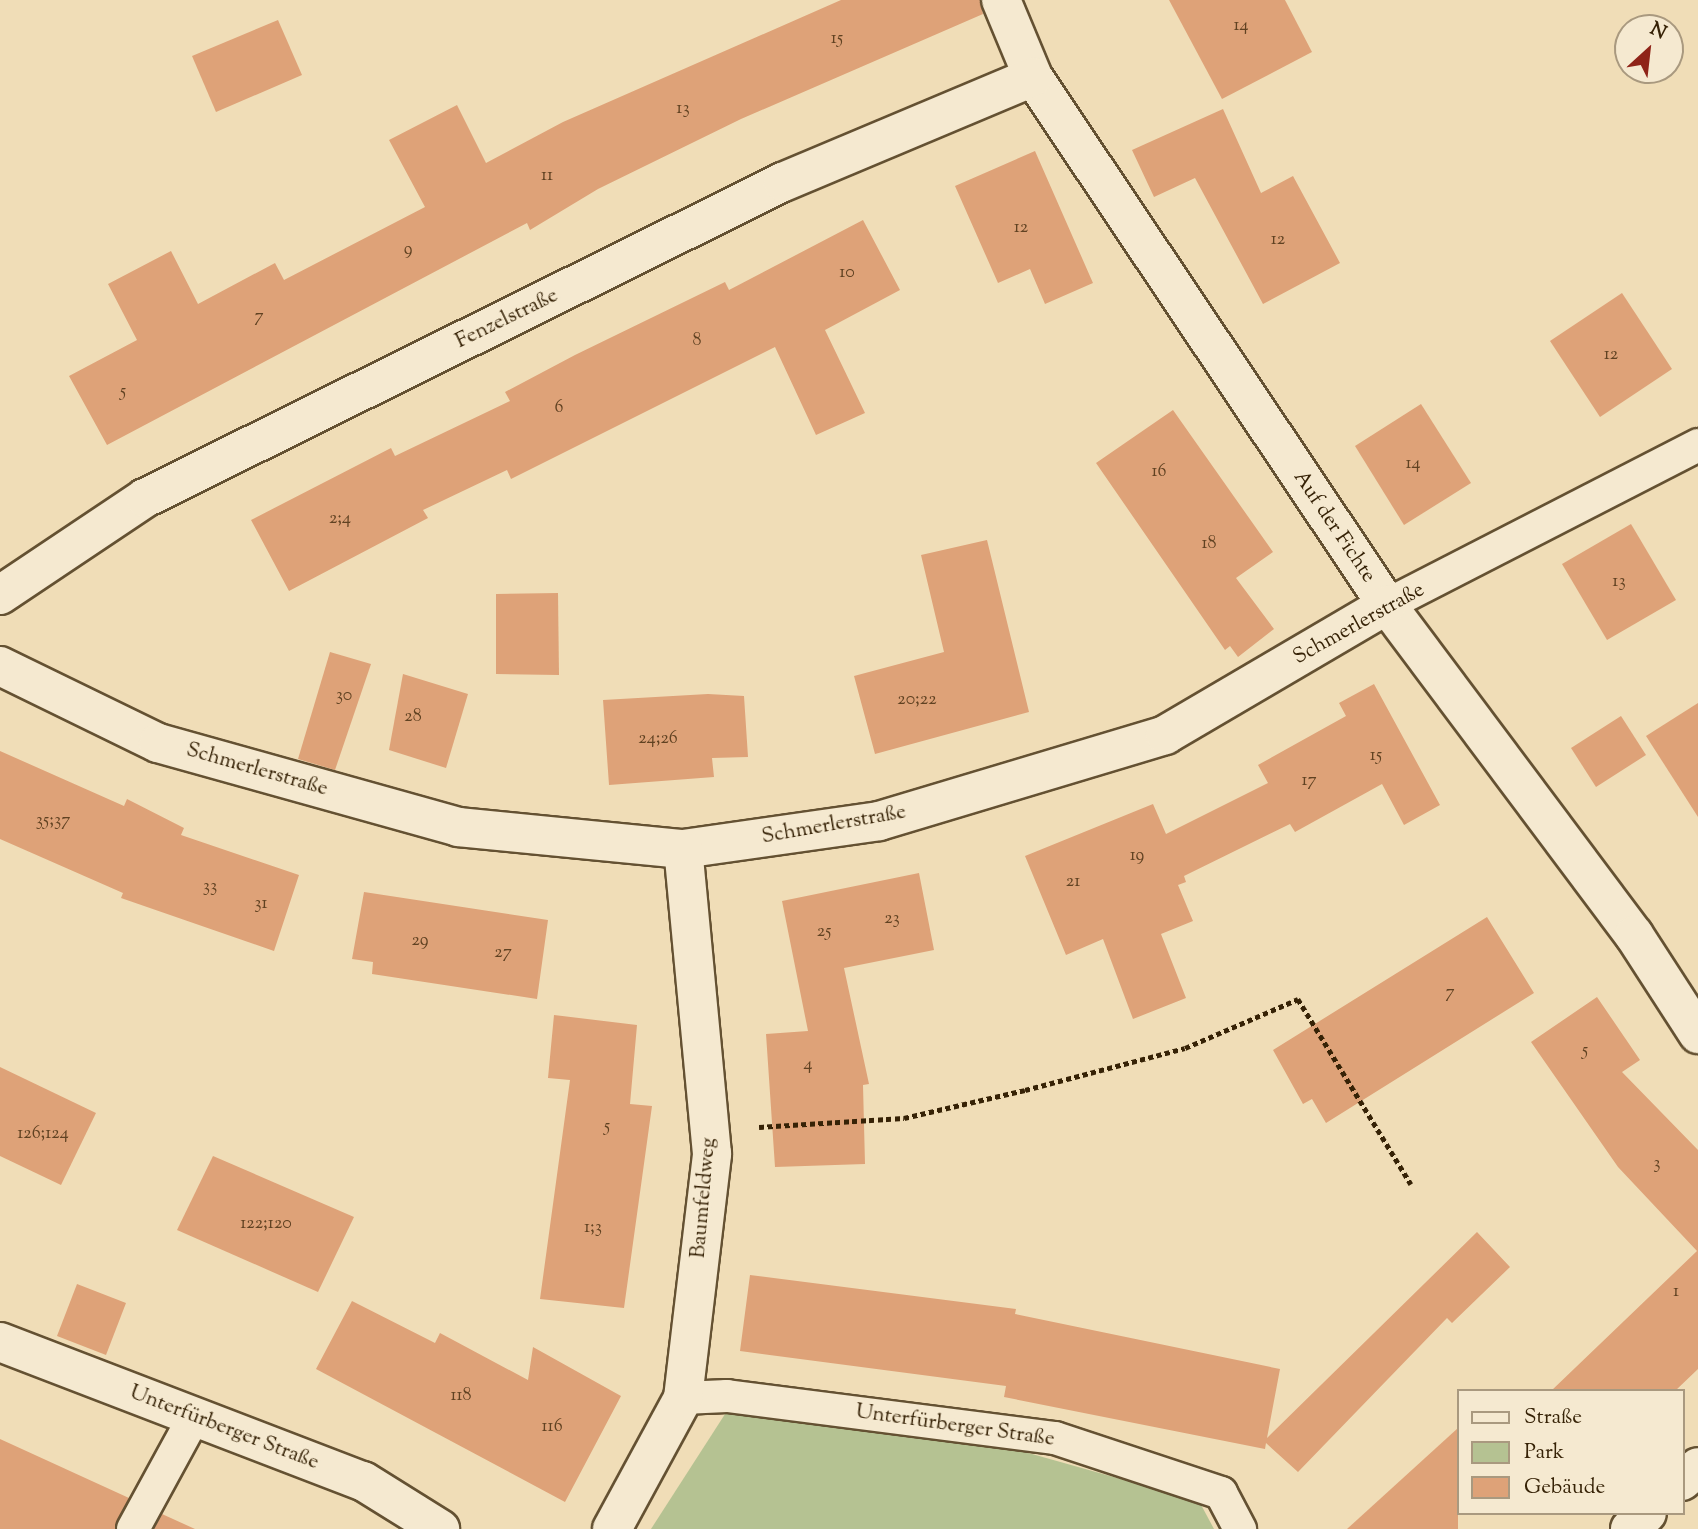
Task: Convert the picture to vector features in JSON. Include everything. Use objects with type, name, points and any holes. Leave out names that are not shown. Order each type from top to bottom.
[{"type":"street","name":"Auf der Fichte","points":[[1001,0],[1033,77],[1387,606],[1634,935],[1698,1034]]},
{"type":"street","name":"Fenzelstraße","points":[[0,595],[145,498],[783,182],[1033,77]]},
{"type":"street","name":"Schmerlerstraße","points":[[0,666],[158,743],[458,827],[682,849],[879,821],[1165,735],[1387,606]]},
{"type":"street","name":"Baumfeldweg","points":[[612,1529],[683,1398],[712,1154],[682,849]]},
{"type":"street","name":"Unterfürberger Straße","points":[[0,1342],[363,1481],[440,1529]]},
{"type":"street","points":[[1684,1479],[1698,1467]]},
{"type":"street","points":[[1630,1529],[1645,1515]]},
{"type":"lane","name":"Schmerlerstraße","points":[[1387,606],[1698,445]]},
{"type":"lane","name":"Unterfürberger Straße","points":[[683,1398],[727,1396],[1055,1438],[1221,1493],[1240,1529]]},
{"type":"lane","points":[[133,1529],[194,1417]]},
{"type":"path","points":[[709,1130],[918,1115],[1185,1048],[1298,999],[1411,1184]]},
{"type":"green space","points":[[727,1411],[1011,1448],[1199,1501],[1214,1529],[651,1529]]},
{"type":"building","points":[[841,0],[980,0],[983,14],[741,119],[598,189],[530,230],[527,223],[107,445],[69,376],[137,340],[108,284],[171,251],[198,304],[275,263],[284,280],[425,207],[389,140],[457,105],[486,163],[563,122]]},
{"type":"building","points":[[1169,0],[1285,0],[1312,52],[1222,99]]},
{"type":"building","points":[[278,20],[302,75],[216,112],[192,56]]},
{"type":"building","points":[[1223,109],[1261,193],[1293,176],[1340,263],[1263,304],[1195,178],[1154,197],[1132,150]]},
{"type":"building","points":[[1035,151],[1093,283],[1045,304],[1030,269],[998,283],[955,186]]},
{"type":"building","points":[[863,220],[900,290],[825,330],[865,413],[816,435],[775,347],[511,479],[507,470],[423,510],[428,518],[289,591],[251,520],[391,448],[395,456],[510,401],[505,392],[575,355],[725,282],[729,290]]},
{"type":"building","points":[[1622,293],[1672,369],[1600,417],[1550,341]]},
{"type":"building","points":[[1421,404],[1471,483],[1404,525],[1355,446]]},
{"type":"building","points":[[1173,410],[1273,552],[1236,578],[1274,629],[1238,657],[1230,646],[1225,650],[1096,463]]},
{"type":"building","points":[[1631,524],[1676,600],[1607,640],[1562,564]]},
{"type":"building","points":[[987,540],[1029,712],[875,754],[854,676],[944,652],[921,555]]},
{"type":"building","points":[[558,593],[559,675],[496,674],[496,594]]},
{"type":"building","points":[[330,652],[371,664],[335,770],[298,759]]},
{"type":"building","points":[[403,674],[468,694],[446,768],[389,750]]},
{"type":"building","points":[[1374,684],[1440,805],[1404,825],[1382,784],[1295,832],[1290,824],[1184,876],[1186,882],[1178,885],[1193,921],[1161,934],[1186,998],[1133,1019],[1103,939],[1066,955],[1025,856],[1153,804],[1166,834],[1268,783],[1258,765],[1346,716],[1339,703]]},
{"type":"building","points":[[708,694],[744,696],[748,757],[712,758],[714,777],[609,785],[603,700]]},
{"type":"building","points":[[1698,703],[1698,817],[1646,736]]},
{"type":"building","points":[[1621,716],[1646,755],[1596,787],[1571,748]]},
{"type":"building","points":[[0,751],[124,806],[127,799],[184,828],[181,835],[299,875],[274,951],[121,898],[123,893],[0,839]]},
{"type":"building","points":[[919,873],[934,950],[844,968],[869,1084],[863,1085],[865,1164],[775,1167],[766,1034],[808,1031],[782,901]]},
{"type":"building","points":[[364,892],[548,920],[537,999],[372,974],[373,962],[352,959]]},
{"type":"building","points":[[1487,917],[1534,993],[1326,1123],[1312,1099],[1303,1104],[1273,1050]]},
{"type":"building","points":[[1597,997],[1640,1060],[1622,1072],[1698,1150],[1698,1369],[1677,1389],[1553,1389],[1697,1251],[1618,1167],[1531,1042]]},
{"type":"building","points":[[554,1015],[637,1025],[630,1104],[652,1106],[624,1308],[540,1299],[570,1080],[548,1078]]},
{"type":"building","points":[[0,1067],[96,1113],[61,1185],[0,1156]]},
{"type":"building","points":[[213,1156],[354,1217],[318,1292],[177,1230]]},
{"type":"building","points":[[1477,1232],[1510,1267],[1452,1323],[1447,1318],[1298,1472],[1266,1443],[1265,1449],[1004,1397],[1006,1386],[740,1351],[750,1275],[1016,1309],[1015,1314],[1280,1369],[1267,1438]]},
{"type":"building","points":[[77,1284],[126,1303],[106,1355],[57,1336]]},
{"type":"building","points":[[352,1301],[435,1343],[440,1333],[528,1380],[533,1347],[621,1396],[565,1502],[316,1369]]},
{"type":"building","points":[[1456,1430],[1458,1529],[1347,1529]]},
{"type":"building","points":[[0,1439],[129,1498],[115,1529],[0,1529]]},
{"type":"building","points":[[162,1514],[195,1529],[154,1529]]}]
